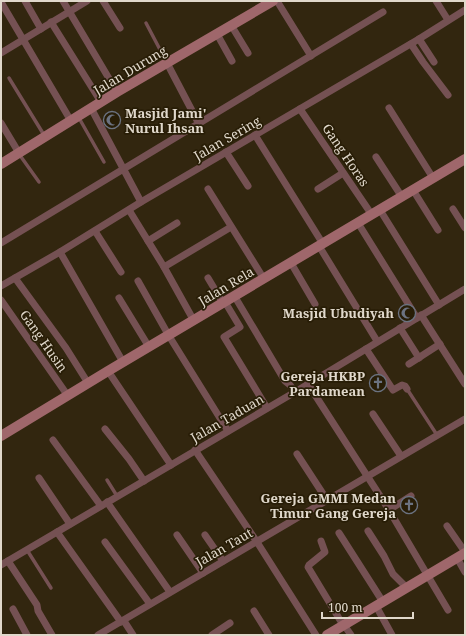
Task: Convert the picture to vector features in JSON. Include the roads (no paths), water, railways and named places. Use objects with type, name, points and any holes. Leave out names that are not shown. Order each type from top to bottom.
[{"type":"street","points":[[25,1],[41,29]]},
{"type":"street","points":[[63,1],[117,92]]},
{"type":"street","points":[[1,53],[87,1]]},
{"type":"street","points":[[103,1],[120,28]]},
{"type":"street","name":"Jalan Durung","points":[[2,161],[19,153],[117,92],[273,1]]},
{"type":"street","points":[[277,1],[311,56]]},
{"type":"street","points":[[436,1],[448,20]]},
{"type":"street","points":[[1,2],[23,40],[74,119]]},
{"type":"street","name":"Jalan Sering","points":[[1,286],[411,44],[465,10]]},
{"type":"street","points":[[1,244],[383,12]]},
{"type":"street","points":[[51,22],[101,102]]},
{"type":"street","points":[[231,25],[248,53]]},
{"type":"street","points":[[216,34],[232,61]]},
{"type":"street","points":[[419,39],[434,62]]},
{"type":"street","points":[[411,44],[448,95]]},
{"type":"street","points":[[167,63],[199,124]]},
{"type":"street","points":[[91,108],[141,202]]},
{"type":"street","points":[[389,108],[433,178]]},
{"type":"street","name":"Gang Horas","points":[[300,109],[343,173],[376,212],[439,305]]},
{"type":"street","points":[[1,123],[19,153]]},
{"type":"street","points":[[255,135],[377,342]]},
{"type":"street","points":[[226,152],[248,186]]},
{"type":"street","points":[[376,157],[402,197]]},
{"type":"street","name":"Jalan Rela","points":[[1,436],[465,159]]},
{"type":"street","points":[[318,189],[343,173]]},
{"type":"street","points":[[208,189],[264,279]]},
{"type":"street","points":[[413,190],[438,230]]},
{"type":"street","points":[[453,209],[465,228]]},
{"type":"street","points":[[129,210],[164,267],[194,321]]},
{"type":"street","points":[[148,241],[176,223]]},
{"type":"street","points":[[358,223],[419,316],[440,344],[465,384]]},
{"type":"street","points":[[164,267],[231,227]]},
{"type":"street","points":[[95,230],[121,272]]},
{"type":"street","points":[[60,252],[123,362]]},
{"type":"street","points":[[291,263],[316,304]]},
{"type":"street","points":[[15,278],[66,348],[88,383]]},
{"type":"street","points":[[208,278],[240,327],[224,337],[267,408]]},
{"type":"street","points":[[138,281],[169,336],[228,431]]},
{"type":"street","name":"Jalan Taduan","points":[[1,565],[295,392],[465,289]]},
{"type":"street","points":[[235,296],[285,381],[295,392]]},
{"type":"street","points":[[119,298],[149,347]]},
{"type":"street","name":"Gang Husin","points":[[1,300],[68,396]]},
{"type":"street","points":[[400,328],[419,358]]},
{"type":"street","points":[[409,364],[440,344]]},
{"type":"street","points":[[366,349],[393,390],[404,385],[407,389]]},
{"type":"street","points":[[108,371],[171,465]]},
{"type":"street","points":[[308,384],[368,475],[448,610]]},
{"type":"street","points":[[373,414],[401,456]]},
{"type":"street","name":"Jalan Taut","points":[[98,635],[465,419]]},
{"type":"street","points":[[105,429],[129,459],[144,481]]},
{"type":"street","points":[[53,440],[104,504],[170,592]]},
{"type":"street","points":[[195,450],[257,542],[316,635]]},
{"type":"street","points":[[297,454],[327,500]]},
{"type":"street","points":[[39,478],[70,524]]},
{"type":"street","points":[[389,510],[411,496]]},
{"type":"street","points":[[447,526],[462,554],[465,572]]},
{"type":"street","points":[[368,531],[384,556],[393,574],[407,588]]},
{"type":"street","points":[[57,532],[133,635]]},
{"type":"street","points":[[338,533],[380,604],[392,635]]},
{"type":"street","points":[[177,535],[203,573]]},
{"type":"street","points":[[205,535],[223,561]]},
{"type":"street","points":[[321,540],[325,552],[308,567],[351,635]]},
{"type":"street","points":[[105,542],[150,604]]},
{"type":"street","points":[[327,635],[428,576],[462,554]]},
{"type":"street","points":[[8,561],[37,605],[38,611],[52,635]]},
{"type":"street","points":[[13,609],[27,635]]},
{"type":"street","points":[[254,611],[269,635]]},
{"type":"street","points":[[212,635],[230,623]]},
{"type":"lane","points":[[146,23],[167,63]]},
{"type":"lane","points":[[9,78],[45,137]]},
{"type":"lane","points":[[74,119],[104,162]]},
{"type":"lane","points":[[19,153],[39,182]]},
{"type":"lane","points":[[407,389],[437,435]]},
{"type":"lane","points":[[107,480],[117,496]]},
{"type":"lane","points":[[27,549],[51,588]]},
{"type":"place","name":"Masjid Jami' Nurul Ihsan","points":[[112,120]]},
{"type":"place","name":"Masjid Ubudiyah","points":[[407,313]]},
{"type":"place","name":"Gereja HKBP Pardamean","points":[[378,383]]},
{"type":"place","name":"Gereja GMMI Medan Timur Gang Gereja","points":[[409,505]]}]
